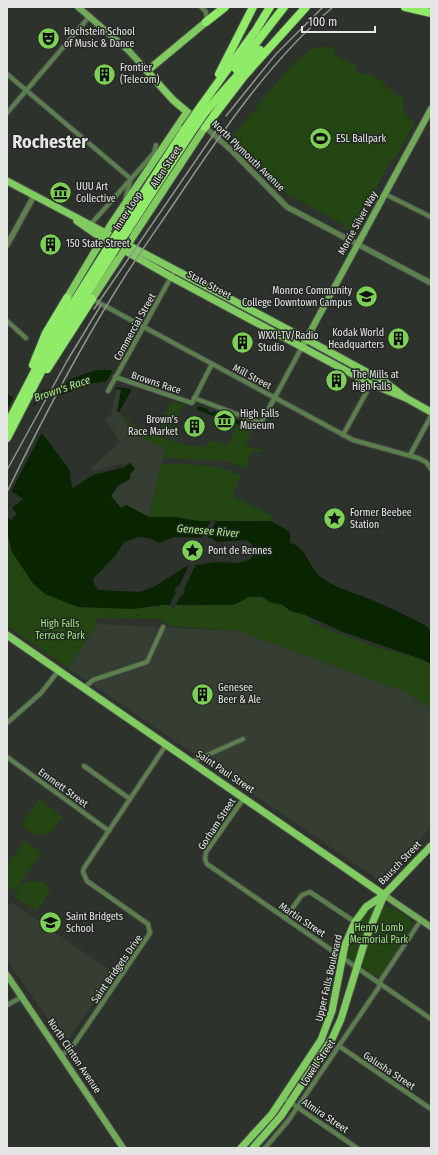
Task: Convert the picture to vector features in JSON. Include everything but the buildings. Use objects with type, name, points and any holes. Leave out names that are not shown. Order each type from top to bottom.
[{"type":"highway","points":[[206,22],[225,7]]},
{"type":"highway","points":[[204,108],[254,7]]},
{"type":"highway","name":"Inner Loop","points":[[7,438],[53,336],[254,34],[270,7]]},
{"type":"highway","name":"Inner Loop","points":[[204,108],[284,7]]},
{"type":"highway","points":[[204,108],[303,7]]},
{"type":"highway","points":[[205,127],[244,76],[306,7]]},
{"type":"highway","points":[[405,7],[431,12]]},
{"type":"highway","points":[[421,7],[431,12]]},
{"type":"highway","points":[[29,391],[38,349],[67,298]]},
{"type":"highway","points":[[29,391],[92,299]]},
{"type":"highway","name":"Inner Loop","points":[[7,425],[29,391]]},
{"type":"main road","name":"North Plymouth Avenue","points":[[78,7],[129,50],[163,91],[205,127]]},
{"type":"main road","points":[[147,71],[206,22]]},
{"type":"main road","name":"Morrie Silver Way","points":[[302,347],[431,109]]},
{"type":"main road","name":"Allen Street","points":[[67,298],[104,235],[187,112]]},
{"type":"main road","name":"Allen Street","points":[[92,299],[205,127]]},
{"type":"main road","name":"State Street","points":[[7,181],[126,247],[175,270],[306,339],[385,382],[406,398]]},
{"type":"main road","name":"State Street","points":[[70,216],[91,224],[104,235]]},
{"type":"main road","name":"State Street","points":[[126,247],[171,277],[371,384],[406,398],[431,412]]},
{"type":"main road","name":"Saint Paul Street","points":[[7,634],[431,927]]},
{"type":"main road","name":"Bausch Street","points":[[384,894],[431,846]]},
{"type":"main road","name":"Upper Falls Boulevard","points":[[241,1148],[267,1121],[315,1052],[327,1028],[334,1002],[346,941],[355,922],[368,905],[384,894]]},
{"type":"main road","name":"Upper Falls Boulevard","points":[[253,1148],[270,1130],[291,1102],[332,1039],[341,1019],[367,934],[384,894]]},
{"type":"main road","name":"North Clinton Avenue","points":[[7,975],[123,1148]]},
{"type":"street","points":[[204,8],[206,22]]},
{"type":"street","points":[[7,113],[89,17]]},
{"type":"street","points":[[7,74],[131,179]]},
{"type":"street","name":"North Plymouth Avenue","points":[[205,127],[231,150],[287,207],[431,283]]},
{"type":"street","name":"Allen Street","points":[[91,224],[155,151],[156,145]]},
{"type":"street","name":"Allen Street","points":[[122,208],[131,179]]},
{"type":"street","points":[[385,194],[431,217]]},
{"type":"street","points":[[7,245],[34,196]]},
{"type":"street","name":"Commercial Street","points":[[108,392],[175,270]]},
{"type":"street","name":"Mill Street","points":[[92,299],[343,435],[357,442],[410,455],[426,462],[431,469]]},
{"type":"street","points":[[7,321],[26,338]]},
{"type":"street","points":[[212,364],[194,398],[261,423],[302,347]]},
{"type":"street","name":"Browns Race","points":[[115,377],[192,403],[194,398]]},
{"type":"street","points":[[343,435],[371,384]]},
{"type":"street","points":[[410,455],[431,416]]},
{"type":"street","points":[[84,688],[94,680],[147,662],[163,627]]},
{"type":"street","points":[[7,723],[41,693],[59,670]]},
{"type":"street","points":[[192,762],[243,739]]},
{"type":"street","name":"Saint Bridgets Drive","points":[[62,1056],[75,1043],[150,933],[150,926],[146,922],[84,877],[84,868],[166,745]]},
{"type":"street","name":"Emmett Street","points":[[7,758],[109,830]]},
{"type":"street","points":[[84,766],[130,798]]},
{"type":"street","name":"Gorham Street","points":[[205,859],[206,852],[244,797]]},
{"type":"street","name":"Martin Street","points":[[205,859],[210,867],[431,1019]]},
{"type":"street","points":[[285,918],[302,895],[310,892],[355,922]]},
{"type":"street","name":"Lowell Street","points":[[264,1148],[280,1131],[297,1107],[339,1046],[421,920]]},
{"type":"street","points":[[7,1005],[22,997]]},
{"type":"street","name":"Galusha Street","points":[[339,1046],[431,1110]]},
{"type":"street","name":"Almira Street","points":[[284,1098],[358,1148]]},
{"type":"shaded area","points":[[116,389],[121,390],[117,412],[119,412],[134,434],[165,448],[149,517],[126,505],[121,508],[111,496],[118,486],[130,479],[130,474],[135,469],[128,463],[99,469],[94,472],[91,469],[120,442],[105,420],[112,413]]},
{"type":"shaded area","points":[[97,624],[239,631],[405,692],[431,709],[431,827],[383,883],[68,668]]},
{"type":"shaded area","points":[[11,902],[114,973],[65,1044],[7,960],[7,908]]},
{"type":"green space","name":"ESL Ballpark","points":[[314,47],[330,47],[334,49],[336,55],[356,66],[356,72],[370,75],[380,80],[395,94],[401,96],[404,101],[403,104],[405,109],[403,110],[406,115],[415,122],[395,158],[393,157],[362,213],[365,215],[355,233],[345,228],[344,225],[287,194],[232,137],[291,66]]},
{"type":"green space","points":[[172,402],[184,404],[166,436],[158,432],[163,424],[161,422]]},
{"type":"green space","points":[[122,415],[139,430],[187,446],[205,447],[209,441],[215,441],[227,446],[238,424],[252,429],[246,445],[262,450],[261,453],[253,450],[245,468],[226,461],[163,458],[165,448],[134,434]]},
{"type":"green space","points":[[161,464],[212,466],[222,468],[241,476],[232,496],[273,516],[271,521],[198,521],[175,517],[149,517]]},
{"type":"green space","name":"High Falls Terrace Park","points":[[7,532],[12,552],[33,584],[45,594],[78,607],[133,609],[162,605],[201,606],[239,603],[249,596],[262,597],[270,602],[283,605],[290,611],[306,615],[311,622],[321,627],[384,650],[410,655],[431,664],[431,709],[405,692],[239,631],[169,626],[160,619],[97,618],[97,624],[68,668],[7,626]]},
{"type":"green space","points":[[39,799],[63,817],[49,834],[33,834],[22,825]]},
{"type":"green space","points":[[25,841],[42,853],[14,891],[7,886],[7,866]]},
{"type":"green space","points":[[29,881],[42,882],[51,889],[37,911],[14,897],[20,886]]},
{"type":"green space","name":"Henry Lomb Memorial Park","points":[[375,902],[401,913],[413,924],[380,976],[377,977],[348,958],[347,955],[356,926]]},
{"type":"water","points":[[96,370],[110,370],[128,378],[131,391],[119,412],[117,412],[121,390],[116,389],[116,386],[106,381],[91,384],[24,409],[69,469],[73,488],[93,475],[125,467],[130,462],[135,469],[130,474],[130,479],[118,486],[111,496],[121,508],[126,505],[149,517],[175,517],[198,521],[271,521],[290,532],[290,543],[295,545],[304,553],[314,570],[322,578],[337,586],[380,603],[425,625],[431,631],[431,664],[421,659],[343,632],[306,615],[290,611],[283,605],[270,602],[262,597],[249,597],[233,605],[162,605],[133,609],[78,607],[45,594],[33,583],[12,552],[7,532],[7,516],[11,520],[17,514],[12,508],[23,499],[7,488],[7,393],[14,399]],"holes":[[[138,537],[149,538],[159,543],[174,537],[212,538],[216,542],[246,540],[252,544],[253,556],[249,560],[239,563],[215,562],[185,567],[154,587],[139,592],[98,590],[93,579],[116,555],[124,542]]]},
{"type":"water","points":[[198,406],[208,409],[208,411],[213,413],[214,411],[250,425],[249,428],[199,411],[196,409]]},
{"type":"pier","points":[[114,369],[130,377],[133,389],[116,387],[106,382]]},
{"type":"pier","points":[[69,379],[59,399],[35,406],[47,385]]},
{"type":"pier","points":[[45,386],[32,408],[27,410],[43,430],[10,494],[7,491],[7,456],[9,452],[7,455],[7,409],[14,397]]},
{"type":"pier","points":[[211,520],[219,520],[216,521],[207,540],[201,540]]},
{"type":"pier","points":[[196,564],[184,589],[183,595],[181,595],[174,608],[169,607],[176,592],[174,591],[177,586],[179,586],[189,565]]},
{"type":"railway","points":[[226,116],[276,54],[323,7]]},
{"type":"railway","points":[[7,492],[72,365],[100,316],[141,252],[235,115],[271,69],[311,27],[333,7]]},
{"type":"railway","points":[[94,309],[218,128]]},
{"type":"railway","points":[[7,470],[67,361],[101,305]]},
{"type":"place","name":"Hochstein School of Music & Dance","points":[[48,38]]},
{"type":"place","name":"Frontier (Telecom)","points":[[104,74]]},
{"type":"place","name":"ESL Ballpark","points":[[320,139]]},
{"type":"place","name":"UUU Art Collective","points":[[60,193]]},
{"type":"place","name":"150 State Street","points":[[50,244]]},
{"type":"place","name":"Monroe Community College Downtown Campus","points":[[367,297]]},
{"type":"place","name":"Kodak World Headquarters","points":[[399,339]]},
{"type":"place","name":"WXXI-TV/Radio Studio","points":[[242,342]]},
{"type":"place","name":"The Mills at High Falls","points":[[337,381]]},
{"type":"place","name":"High Falls Museum","points":[[225,420]]},
{"type":"place","name":"Brown's Race Market","points":[[194,426]]},
{"type":"place","name":"Former Beebee Station","points":[[334,519]]},
{"type":"place","name":"Pont de Rennes","points":[[193,551]]},
{"type":"place","name":"Genesee Beer & Ale","points":[[203,694]]},
{"type":"place","name":"Saint Bridgets School","points":[[51,923]]},
{"type":"district","name":"Rochester","points":[[50,142]]},
{"type":"water label","name":"Brown's Race","points":[[62,389]]},
{"type":"water label","name":"Genesee River","points":[[208,531]]}]
